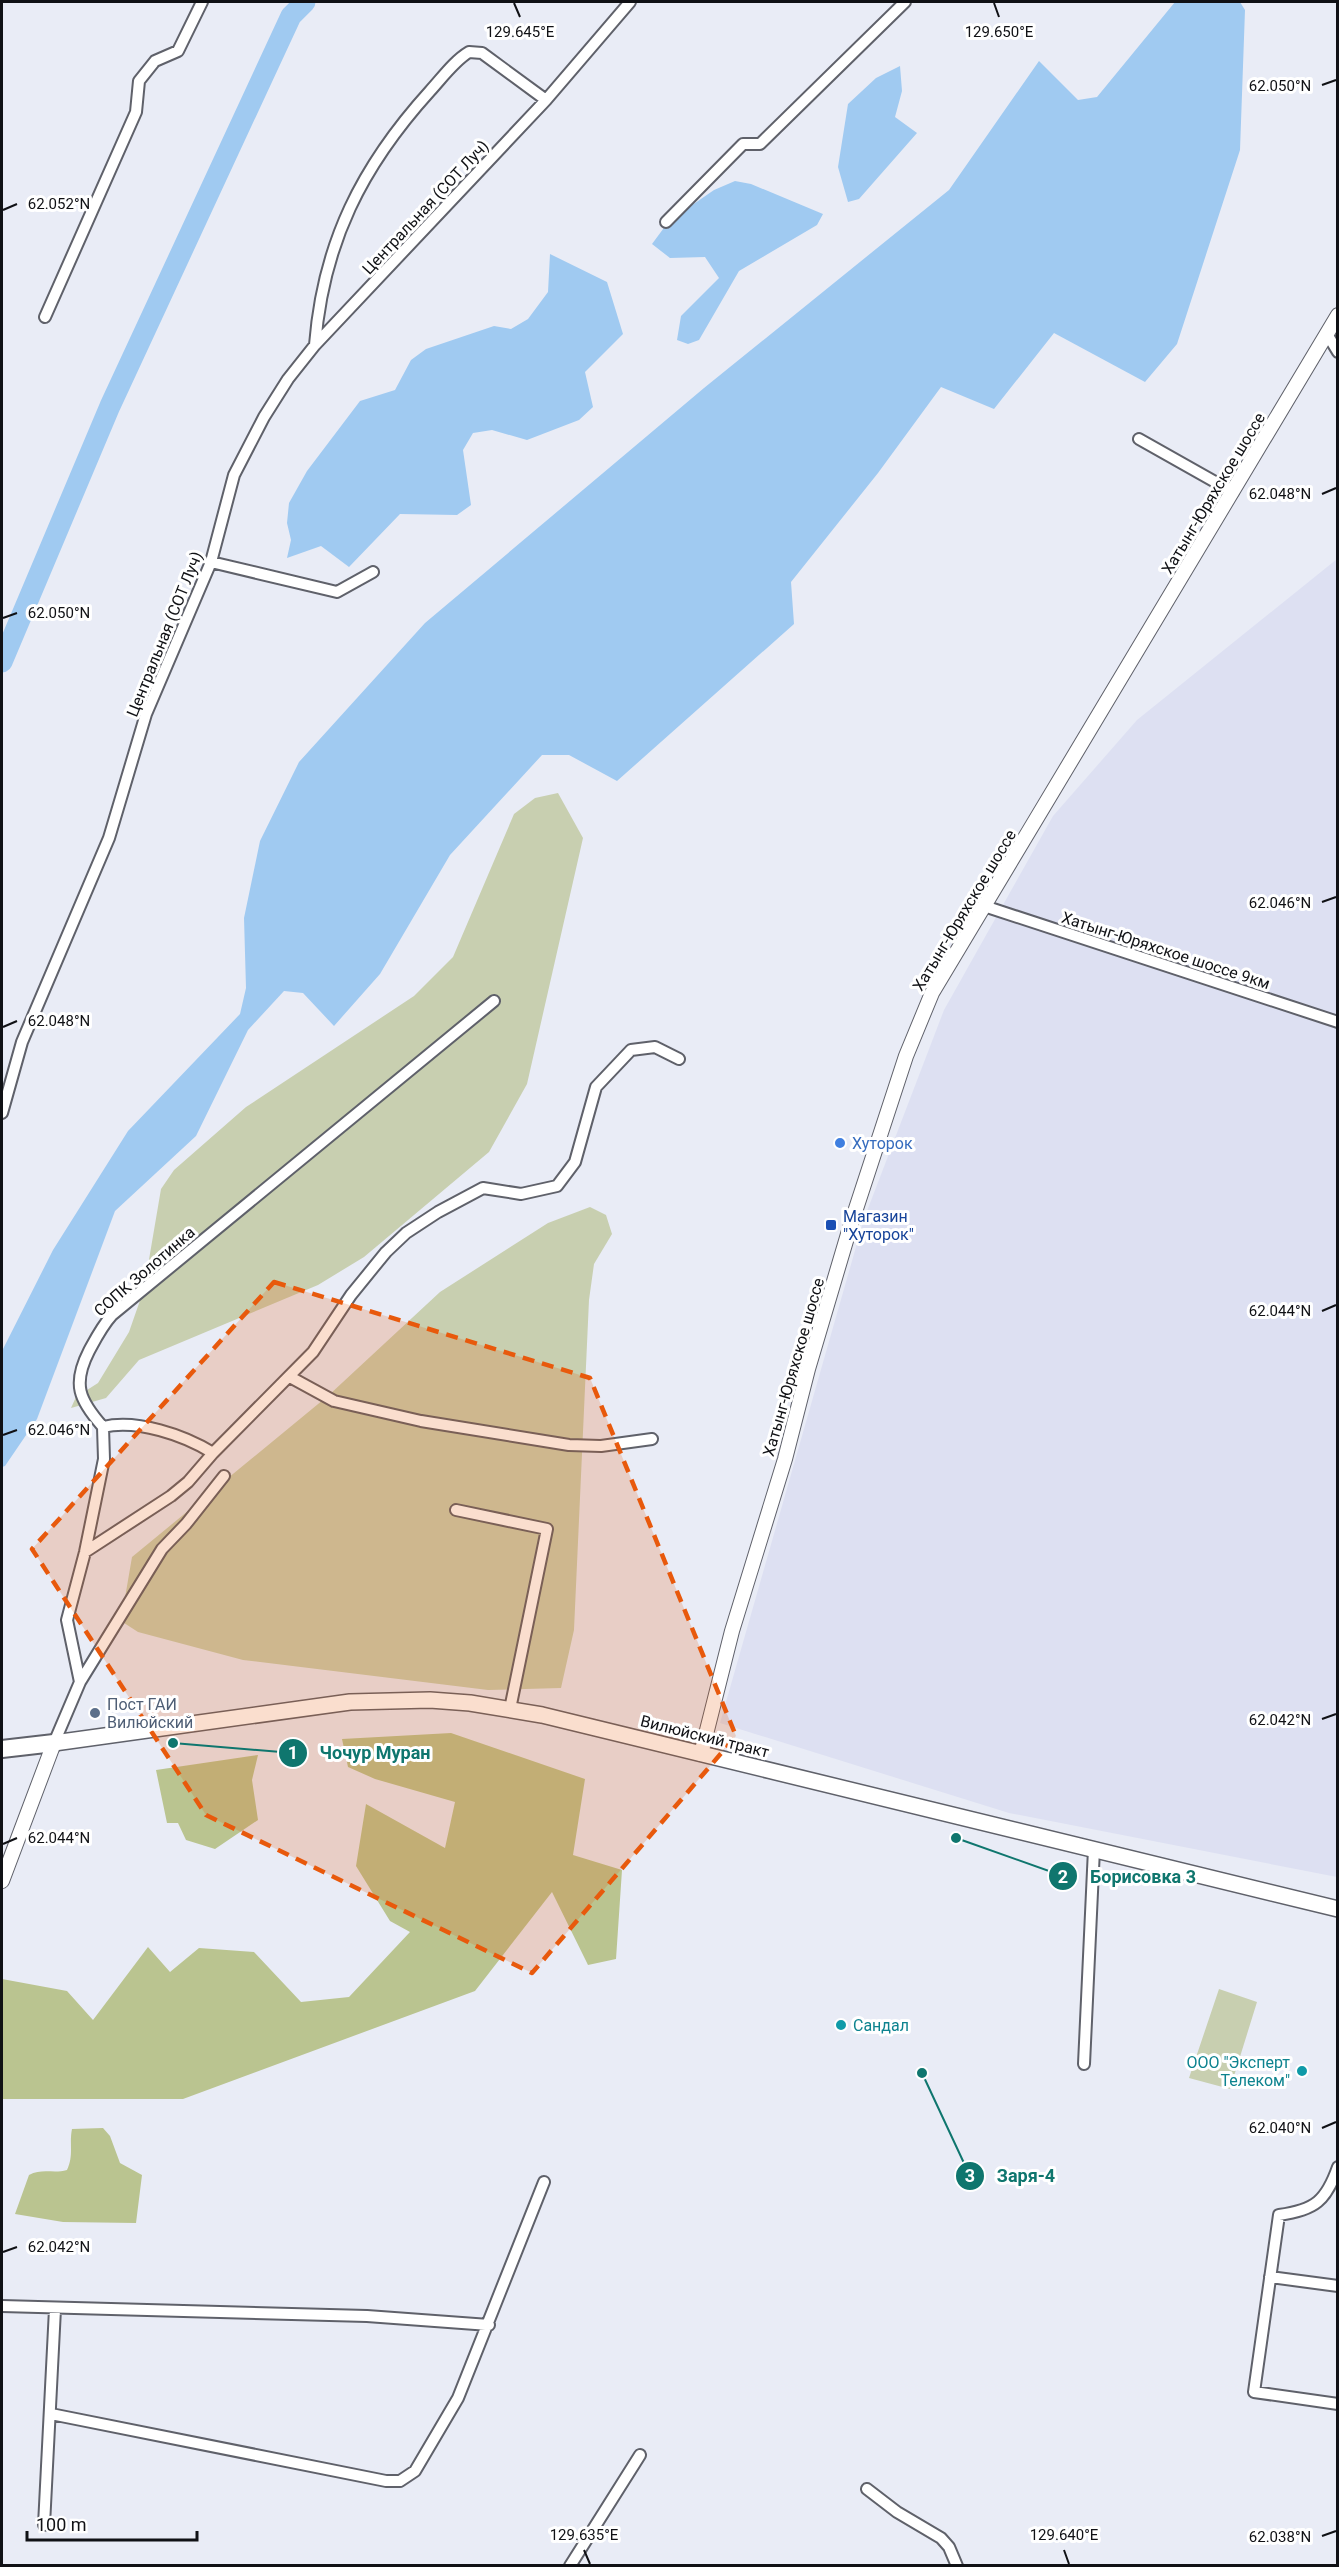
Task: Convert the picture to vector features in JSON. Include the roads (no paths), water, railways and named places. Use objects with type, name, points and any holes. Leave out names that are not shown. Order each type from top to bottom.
[{"type":"highway","points":[[2,1749],[54,1743]]},
{"type":"main road","name":"Хатынг-Юряхское шоссе","points":[[702,1754],[732,1631],[785,1459],[808,1369],[851,1224],[906,1056],[932,993],[1338,315]]},
{"type":"main road","name":"Вилюйский тракт","points":[[54,1743],[350,1702],[430,1700],[510,1708],[1338,1909]]},
{"type":"main road","points":[[2,1881],[54,1743]]},
{"type":"street","points":[[45,317],[136,112],[139,81],[155,61],[178,51],[202,2]]},
{"type":"street","name":"Центральная (СОТ Луч)","points":[[2,1113],[22,1042],[109,838],[146,714],[211,562],[234,475],[246,449],[288,379],[315,345],[546,100],[630,2]]},
{"type":"street","points":[[666,222],[743,144],[759,144],[904,2]]},
{"type":"street","points":[[315,345],[322,285],[342,222],[373,165],[415,107],[452,66],[469,52],[482,53],[546,100]]},
{"type":"street","points":[[1327,334],[1338,352]]},
{"type":"street","points":[[1139,439],[1233,492]]},
{"type":"street","points":[[211,562],[337,591],[373,572]]},
{"type":"street","name":"Хатынг-Юряхское шоссе 9км","points":[[984,906],[1338,1022]]},
{"type":"street","name":"СОПК Золотинка","points":[[103,1427],[88,1409],[79,1387],[79,1378],[82,1366],[100,1329],[111,1315],[494,1001]]},
{"type":"street","points":[[85,1552],[171,1496],[314,1352],[351,1295],[386,1252],[406,1233],[438,1212],[483,1188],[521,1194],[556,1186],[575,1162],[596,1087],[631,1050],[655,1047],[679,1059]]},
{"type":"street","points":[[290,1377],[334,1401],[421,1421],[569,1446],[601,1446],[652,1439]]},
{"type":"street","points":[[80,1682],[67,1620],[85,1552],[104,1459],[103,1427],[115,1424],[166,1432],[192,1441],[213,1453]]},
{"type":"street","points":[[54,1743],[80,1682],[162,1549],[224,1476]]},
{"type":"street","points":[[456,1510],[547,1529],[510,1708]]},
{"type":"street","points":[[1084,2064],[1094,1849]]},
{"type":"street","points":[[1338,2167],[1332,2184],[1323,2198],[1313,2207],[1300,2212],[1279,2215],[1254,2392],[1338,2404]]},
{"type":"street","points":[[51,2414],[386,2481],[400,2481],[415,2471],[459,2398],[544,2182]]},
{"type":"street","points":[[1270,2277],[1338,2286]]},
{"type":"street","points":[[2,2306],[367,2316],[489,2325]]},
{"type":"street","points":[[44,2524],[55,2308]]},
{"type":"street","points":[[570,2565],[640,2455]]},
{"type":"street","points":[[867,2489],[897,2512],[942,2538],[957,2565]]},
{"type":"water","points":[[1175,2],[1240,2],[1245,10],[1240,150],[1177,344],[1145,382],[1054,333],[994,409],[941,387],[878,473],[791,582],[794,624],[617,781],[569,755],[542,755],[450,855],[380,974],[334,1026],[303,993],[284,991],[248,1030],[196,1136],[115,1211],[37,1419],[5,1466],[2,1467],[2,1351],[53,1250],[128,1131],[240,1014],[246,988],[244,918],[260,841],[299,762],[425,623],[704,388],[949,190],[1039,61],[1078,100],[1097,97]]},
{"type":"water","points":[[900,66],[902,91],[895,117],[917,133],[859,199],[848,202],[838,167],[848,104],[876,78]]},
{"type":"water","points":[[735,181],[751,184],[823,214],[817,225],[739,271],[699,340],[688,344],[677,340],[681,316],[719,278],[705,257],[670,258],[652,244],[669,221],[714,190]]},
{"type":"water","points":[[550,254],[607,282],[623,334],[585,372],[593,407],[579,420],[527,440],[492,430],[473,433],[463,450],[471,505],[457,515],[400,514],[349,567],[321,546],[287,558],[291,540],[287,523],[289,503],[307,471],[360,401],[395,390],[411,360],[426,349],[494,326],[511,329],[528,319],[548,292]]},
{"type":"waterway","points":[[2,662],[110,406],[291,16],[305,2]]},
{"type":"place","name":"Хуторок","points":[[840,1143]]},
{"type":"place","name":"Магазин \"Хуторок\"","points":[[831,1225]]},
{"type":"place","name":"Пост ГАИ Вилюйский","points":[[95,1713]]},
{"type":"place","name":"Чочур Муран","points":[[173,1743]]},
{"type":"place","name":"Борисовка 3","points":[[956,1838]]},
{"type":"place","name":"Сандал","points":[[841,2025]]},
{"type":"place","name":"ООО \"Эксперт Телеком\"","points":[[1302,2071]]},
{"type":"place","name":"Заря-4","points":[[922,2073]]}]
